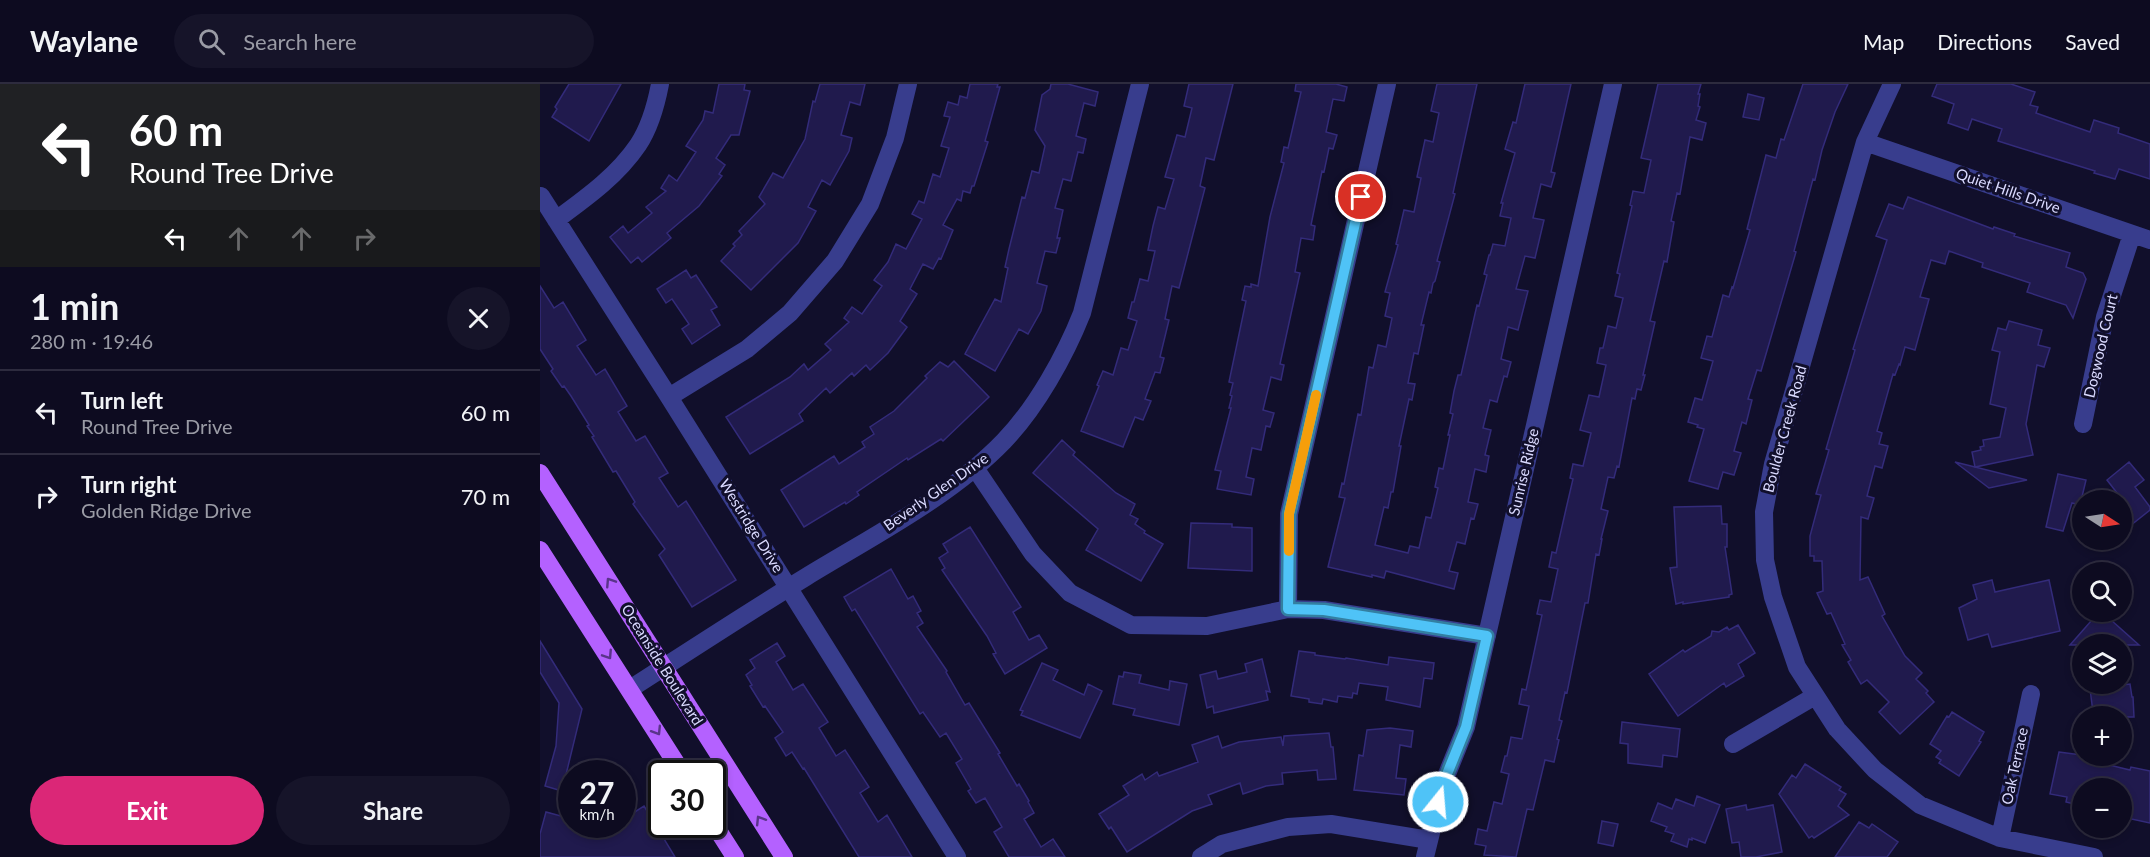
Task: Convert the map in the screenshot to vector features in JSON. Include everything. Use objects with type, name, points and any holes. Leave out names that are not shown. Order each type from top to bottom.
[{"type":"main road","name":"Oceanside Boulevard","points":[[540,472],[784,857]]},
{"type":"main road","points":[[540,550],[674,760]]},
{"type":"main road","points":[[723,838],[735,857]]},
{"type":"street","points":[[556,220],[602,187],[638,145],[654,113],[660,84]]},
{"type":"street","points":[[669,397],[747,349],[790,313],[835,261],[870,204],[895,138],[908,84]]},
{"type":"street","name":"Beverly Glen Drive","points":[[630,689],[789,587],[912,512],[975,468],[1006,439],[1038,397],[1071,342],[1082,313],[1140,84]]},
{"type":"street","points":[[1288,609],[1289,514],[1387,84]]},
{"type":"street","name":"Sunrise Ridge","points":[[1427,849],[1443,784],[1466,727],[1613,84]]},
{"type":"street","name":"Boulder Creek Road","points":[[1892,84],[1865,142],[1773,465],[1764,512],[1766,560],[1773,597],[1797,668],[1837,729],[1875,770],[1920,805],[2000,838],[2094,857]]},
{"type":"street","name":"Quiet Hills Drive","points":[[1865,142],[2141,237]]},
{"type":"street","name":"Westridge Drive","points":[[541,196],[957,857]]},
{"type":"street","name":"Dogwood Court","points":[[2084,424],[2105,317],[2141,237]]},
{"type":"street","points":[[975,468],[1033,554],[1070,593],[1131,625],[1207,626],[1288,609],[1324,610],[1487,636]]},
{"type":"street","name":"Oak Terrace","points":[[2000,838],[2031,694]]},
{"type":"street","points":[[1733,744],[1815,696]]},
{"type":"street","points":[[1201,857],[1222,844],[1288,827],[1331,824],[1427,849]]},
{"type":"building","points":[[569,84],[621,84],[589,141],[552,117],[557,109],[555,107]]},
{"type":"building","points":[[719,84],[745,84],[744,90],[750,91],[739,135],[731,135],[716,158],[725,165],[719,174],[722,176],[699,206],[667,233],[671,238],[642,262],[638,257],[631,263],[610,237],[623,226],[628,233],[652,213],[646,207],[666,191],[661,188],[669,175],[677,181],[696,152],[686,146],[703,120],[705,111],[713,113]]},
{"type":"building","points":[[820,84],[865,84],[860,105],[850,102],[841,135],[852,138],[849,151],[830,185],[822,180],[808,207],[816,211],[798,243],[751,290],[721,261],[742,235],[739,231],[765,204],[759,197],[773,173],[783,178],[805,139],[813,101],[815,102]]},
{"type":"building","points":[[970,84],[998,84],[997,87],[1000,87],[985,141],[988,142],[974,186],[970,193],[963,191],[961,201],[957,199],[943,225],[953,230],[941,259],[939,258],[933,269],[923,264],[910,289],[917,294],[900,321],[907,327],[888,353],[870,370],[866,365],[854,376],[852,373],[830,393],[826,388],[799,414],[803,421],[750,454],[726,417],[790,377],[804,364],[808,370],[831,350],[825,344],[849,322],[844,318],[852,307],[862,314],[882,286],[874,280],[888,262],[896,244],[906,249],[922,219],[912,214],[919,201],[924,203],[933,174],[940,177],[949,148],[941,146],[950,117],[944,116],[948,102],[958,105],[960,96],[967,98]]},
{"type":"building","points":[[1051,84],[1068,84],[1098,92],[1095,106],[1084,103],[1076,136],[1086,139],[1083,153],[1078,152],[1071,181],[1063,179],[1055,208],[1063,210],[1057,238],[1060,238],[1056,253],[1045,251],[1037,283],[1047,286],[1041,311],[1028,334],[1019,329],[995,371],[965,354],[995,299],[1001,302],[1008,268],[1005,267],[1022,197],[1025,198],[1032,171],[1039,173],[1045,146],[1035,130],[1042,95],[1050,89]]},
{"type":"building","points":[[1189,84],[1233,84],[1214,160],[1206,158],[1200,186],[1205,188],[1179,288],[1172,286],[1165,319],[1169,320],[1160,357],[1164,358],[1160,373],[1155,372],[1145,399],[1151,401],[1143,420],[1135,417],[1123,447],[1081,431],[1103,371],[1113,375],[1121,348],[1128,350],[1137,321],[1128,318],[1132,302],[1134,302],[1140,279],[1148,281],[1155,251],[1148,250],[1153,226],[1158,207],[1165,209],[1174,179],[1165,177],[1177,135],[1185,137],[1192,108],[1184,106]]},
{"type":"building","points":[[1296,84],[1336,84],[1347,87],[1344,101],[1333,99],[1326,132],[1337,135],[1333,149],[1329,148],[1324,172],[1322,171],[1311,225],[1315,226],[1313,240],[1301,238],[1295,272],[1300,273],[1280,364],[1284,365],[1281,380],[1271,377],[1263,410],[1274,413],[1270,427],[1266,426],[1261,450],[1252,448],[1246,477],[1254,479],[1251,495],[1217,489],[1221,471],[1215,470],[1231,408],[1229,408],[1232,396],[1230,395],[1233,383],[1229,382],[1246,301],[1242,300],[1245,286],[1251,287],[1251,284],[1258,286],[1270,217],[1284,163],[1281,162],[1284,147],[1288,148],[1301,92],[1295,91]]},
{"type":"building","points":[[1437,84],[1477,84],[1453,193],[1455,194],[1437,261],[1440,262],[1431,293],[1429,292],[1421,325],[1424,325],[1418,354],[1414,353],[1408,383],[1415,384],[1412,400],[1409,399],[1399,446],[1401,446],[1393,492],[1391,492],[1388,508],[1384,507],[1375,545],[1408,553],[1410,546],[1419,548],[1426,517],[1431,518],[1438,488],[1435,487],[1439,468],[1443,469],[1450,435],[1448,435],[1453,414],[1450,413],[1454,391],[1458,375],[1461,375],[1477,305],[1479,306],[1487,275],[1484,274],[1489,255],[1493,244],[1505,246],[1511,218],[1500,216],[1503,203],[1501,203],[1515,153],[1505,149],[1513,122],[1516,123],[1525,84],[1571,84],[1551,172],[1555,173],[1551,187],[1541,184],[1533,218],[1544,220],[1535,258],[1525,256],[1516,289],[1528,291],[1518,330],[1508,327],[1501,359],[1511,362],[1507,377],[1504,376],[1497,402],[1490,400],[1483,428],[1491,430],[1485,455],[1489,456],[1486,472],[1475,469],[1468,502],[1478,504],[1474,519],[1471,518],[1465,544],[1457,542],[1449,571],[1458,573],[1454,589],[1386,571],[1384,578],[1328,567],[1345,498],[1339,497],[1342,483],[1344,484],[1358,414],[1361,415],[1369,367],[1373,368],[1378,345],[1386,347],[1392,318],[1385,316],[1390,293],[1385,292],[1398,245],[1396,244],[1404,210],[1414,212],[1421,178],[1417,177],[1425,140],[1433,142],[1439,113],[1431,111]]},
{"type":"building","points":[[1658,84],[1701,84],[1698,94],[1700,94],[1698,106],[1700,107],[1696,120],[1706,123],[1702,140],[1690,137],[1680,194],[1677,193],[1671,221],[1674,222],[1667,262],[1664,261],[1650,321],[1655,322],[1643,375],[1645,375],[1641,390],[1637,389],[1635,399],[1632,398],[1619,467],[1617,466],[1614,478],[1608,477],[1601,509],[1608,511],[1599,555],[1596,554],[1588,603],[1585,603],[1567,693],[1565,692],[1554,762],[1545,760],[1533,810],[1527,809],[1516,857],[1484,855],[1486,846],[1475,844],[1478,829],[1487,831],[1494,802],[1502,804],[1509,774],[1501,772],[1511,737],[1522,739],[1529,706],[1519,704],[1522,689],[1526,690],[1542,615],[1537,614],[1540,600],[1551,602],[1558,569],[1549,567],[1552,552],[1556,553],[1573,479],[1570,478],[1573,464],[1583,466],[1591,433],[1580,430],[1589,395],[1599,397],[1606,365],[1597,363],[1600,348],[1603,348],[1608,326],[1616,328],[1623,298],[1615,296],[1620,274],[1617,273],[1632,206],[1630,205],[1633,191],[1644,193],[1651,160],[1641,158]]},
{"type":"building","points":[[1803,84],[1848,84],[1835,112],[1822,150],[1794,251],[1796,252],[1761,371],[1757,370],[1748,399],[1752,400],[1746,424],[1742,422],[1734,451],[1741,453],[1734,475],[1723,472],[1718,489],[1689,481],[1704,429],[1688,422],[1695,398],[1702,400],[1713,361],[1701,358],[1707,336],[1712,337],[1723,295],[1729,297],[1733,288],[1750,230],[1747,229],[1766,155],[1776,158],[1781,139],[1784,140]]},
{"type":"building","points":[[1937,84],[2011,84],[2035,92],[2030,105],[2038,107],[2036,113],[2090,132],[2094,120],[2119,128],[2118,133],[2150,144],[2150,179],[2119,169],[2115,179],[1998,141],[2002,129],[1972,119],[1968,130],[1948,123],[1954,104],[1932,96]]},
{"type":"building","points":[[1748,94],[1764,98],[1759,120],[1743,117]]},
{"type":"building","points":[[1908,197],[1993,229],[1994,227],[2015,234],[2014,236],[2070,253],[2066,267],[2083,273],[2086,279],[2073,318],[2066,305],[2027,292],[2030,283],[1982,267],[1983,263],[1949,251],[1945,264],[1931,260],[1920,297],[1929,299],[1915,350],[1905,347],[1900,365],[1895,375],[1893,374],[1877,431],[1882,433],[1879,444],[1888,446],[1882,468],[1875,466],[1867,496],[1874,498],[1868,519],[1861,517],[1860,580],[1868,577],[1885,614],[1882,616],[1905,656],[1922,673],[1916,679],[1928,691],[1926,693],[1934,702],[1900,734],[1879,712],[1889,702],[1867,680],[1861,684],[1848,662],[1851,660],[1842,645],[1845,644],[1831,613],[1827,614],[1817,593],[1823,591],[1822,561],[1814,561],[1814,556],[1810,556],[1810,536],[1821,495],[1816,494],[1829,450],[1826,449],[1855,350],[1853,349],[1887,240],[1876,236],[1889,204],[1903,209]]},
{"type":"building","points":[[686,270],[691,278],[696,275],[717,307],[711,310],[720,325],[692,344],[682,329],[689,324],[672,299],[666,303],[657,289]]},
{"type":"building","points":[[540,286],[554,308],[563,302],[586,340],[577,346],[596,375],[605,369],[627,406],[618,412],[636,441],[645,436],[668,473],[659,478],[678,507],[686,501],[736,580],[692,607],[659,555],[665,549],[633,504],[635,502],[616,471],[613,472],[592,437],[594,436],[587,426],[589,425],[564,386],[562,387],[551,371],[553,369],[540,349]]},
{"type":"building","points":[[2009,321],[2042,330],[2038,345],[2050,348],[2044,367],[2037,365],[2026,424],[2033,455],[1975,467],[1972,452],[1981,450],[1980,447],[1984,446],[1983,440],[2000,437],[2006,408],[1990,404],[2000,352],[1992,350],[1998,328],[2006,330]]},
{"type":"building","points":[[954,361],[989,397],[943,441],[941,439],[908,460],[907,458],[857,492],[859,495],[846,504],[845,502],[804,527],[781,490],[834,456],[839,464],[865,447],[862,442],[874,434],[870,427],[894,411],[940,362],[948,367]]},
{"type":"building","points":[[1062,440],[1075,452],[1073,455],[1116,493],[1135,504],[1130,515],[1138,519],[1135,524],[1145,531],[1144,533],[1163,544],[1141,581],[1086,550],[1098,529],[1033,473]]},
{"type":"building","points":[[1955,462],[2027,480],[1989,488]]},
{"type":"building","points":[[2129,462],[2144,480],[2135,487],[2150,510],[2132,524],[2132,490],[2115,490],[2107,480]]},
{"type":"building","points":[[2058,474],[2086,480],[2084,490],[2072,490],[2072,503],[2063,531],[2046,527]]},
{"type":"building","points":[[1721,506],[1722,524],[1727,524],[1727,547],[1725,547],[1732,594],[1729,597],[1676,604],[1670,568],[1677,567],[1674,507]]},
{"type":"building","points":[[1191,523],[1232,524],[1232,527],[1252,528],[1252,571],[1188,568]]},
{"type":"building","points":[[970,527],[1021,607],[1013,612],[1029,640],[1039,635],[1047,648],[1005,674],[993,654],[996,653],[987,636],[942,570],[945,568],[939,558],[948,552],[943,544]]},
{"type":"building","points":[[891,569],[908,599],[913,596],[921,611],[917,613],[923,623],[917,627],[947,671],[965,705],[969,703],[1000,753],[998,754],[1017,786],[1019,784],[1029,801],[1034,813],[1024,819],[1041,847],[1053,839],[1065,857],[1009,857],[994,832],[1002,827],[985,798],[976,803],[968,791],[971,789],[956,763],[962,759],[946,733],[940,737],[923,712],[920,714],[855,609],[852,611],[844,597]]},
{"type":"building","points":[[1992,580],[1995,592],[2049,580],[2060,631],[1992,647],[1988,634],[1968,640],[1959,608],[1977,599],[1973,585]]},
{"type":"building","points":[[2090,622],[2113,622],[2127,634],[2080,634]]},
{"type":"building","points":[[1738,625],[1755,653],[1738,664],[1744,676],[1726,687],[1724,683],[1678,716],[1649,674],[1683,650],[1685,652],[1711,636],[1712,631],[1719,632],[1727,627],[1729,630]]},
{"type":"building","points":[[540,641],[582,709],[570,760],[558,760],[558,790],[545,786],[556,746],[559,703],[540,672]]},
{"type":"building","points":[[777,643],[785,656],[776,662],[793,690],[803,684],[828,722],[819,728],[836,756],[845,750],[869,787],[860,793],[878,822],[887,815],[912,857],[859,857],[804,768],[792,752],[786,756],[775,738],[783,732],[765,706],[763,707],[746,675],[755,668],[750,660]]},
{"type":"building","points":[[1299,651],[1388,665],[1389,657],[1434,663],[1432,679],[1424,678],[1420,707],[1386,700],[1388,687],[1359,683],[1357,694],[1353,693],[1352,698],[1338,696],[1337,702],[1323,699],[1322,704],[1309,702],[1309,699],[1291,696]]},
{"type":"building","points":[[1262,659],[1270,692],[1266,691],[1268,700],[1214,713],[1213,706],[1207,708],[1200,675],[1216,671],[1218,679],[1247,672],[1245,664]]},
{"type":"building","points":[[1042,663],[1058,670],[1053,680],[1084,695],[1088,684],[1102,691],[1080,738],[1021,715],[1023,711],[1020,710]]},
{"type":"building","points":[[1124,672],[1141,675],[1139,683],[1169,690],[1170,681],[1187,684],[1179,725],[1133,715],[1135,709],[1113,704],[1119,676],[1123,677]]},
{"type":"building","points":[[2091,694],[2132,694],[2134,717],[2132,717],[2132,706],[2092,706]]},
{"type":"building","points":[[1952,712],[1984,732],[1979,741],[1981,742],[1959,776],[1939,763],[1941,760],[1936,757],[1941,751],[1930,744],[1947,716],[1949,717]]},
{"type":"building","points":[[1622,722],[1680,729],[1677,757],[1663,755],[1662,767],[1628,763],[1628,744],[1620,743]]},
{"type":"building","points":[[1390,728],[1413,731],[1411,747],[1400,745],[1396,778],[1406,779],[1404,795],[1354,790],[1359,755],[1363,756],[1367,730]]},
{"type":"building","points":[[1329,733],[1331,747],[1333,747],[1336,779],[1318,780],[1317,770],[1282,773],[1283,784],[1266,786],[1243,794],[1240,783],[1208,795],[1212,804],[1192,811],[1127,852],[1111,827],[1109,829],[1099,814],[1129,795],[1123,786],[1142,774],[1145,780],[1157,772],[1159,776],[1198,762],[1192,745],[1218,736],[1222,748],[1239,742],[1281,737],[1283,746],[1284,736]]},
{"type":"building","points":[[2059,752],[2072,754],[2072,766],[2114,766],[2130,770],[2131,767],[2150,771],[2150,823],[2132,819],[2132,778],[2072,778],[2072,804],[2066,802],[2067,797],[2050,794]]},
{"type":"building","points":[[1805,764],[1841,787],[1839,790],[1846,794],[1838,806],[1849,815],[1814,838],[1812,836],[1809,838],[1779,794],[1792,775],[1796,778]]},
{"type":"building","points":[[1697,796],[1720,805],[1705,843],[1692,838],[1692,840],[1689,839],[1687,847],[1671,841],[1674,834],[1665,831],[1667,827],[1651,821],[1658,803],[1672,809],[1676,799],[1694,806]]},
{"type":"building","points":[[1746,805],[1747,810],[1773,805],[1782,852],[1756,857],[1741,857],[1739,842],[1732,843],[1726,809]]},
{"type":"building","points":[[644,806],[648,813],[648,838],[663,838],[675,857],[540,857],[540,834],[546,812],[558,815],[558,838],[636,838],[636,811]]},
{"type":"building","points":[[1602,821],[1618,824],[1613,846],[1598,843]]},
{"type":"building","points":[[1859,822],[1869,828],[1872,824],[1898,842],[1887,857],[1835,857]]},
{"type":"slow traffic","points":[[1289,551],[1289,514],[1316,395]]},
{"type":"route","points":[[1361,197],[1289,514],[1288,609],[1324,610],[1487,636],[1466,727],[1438,802]]}]
